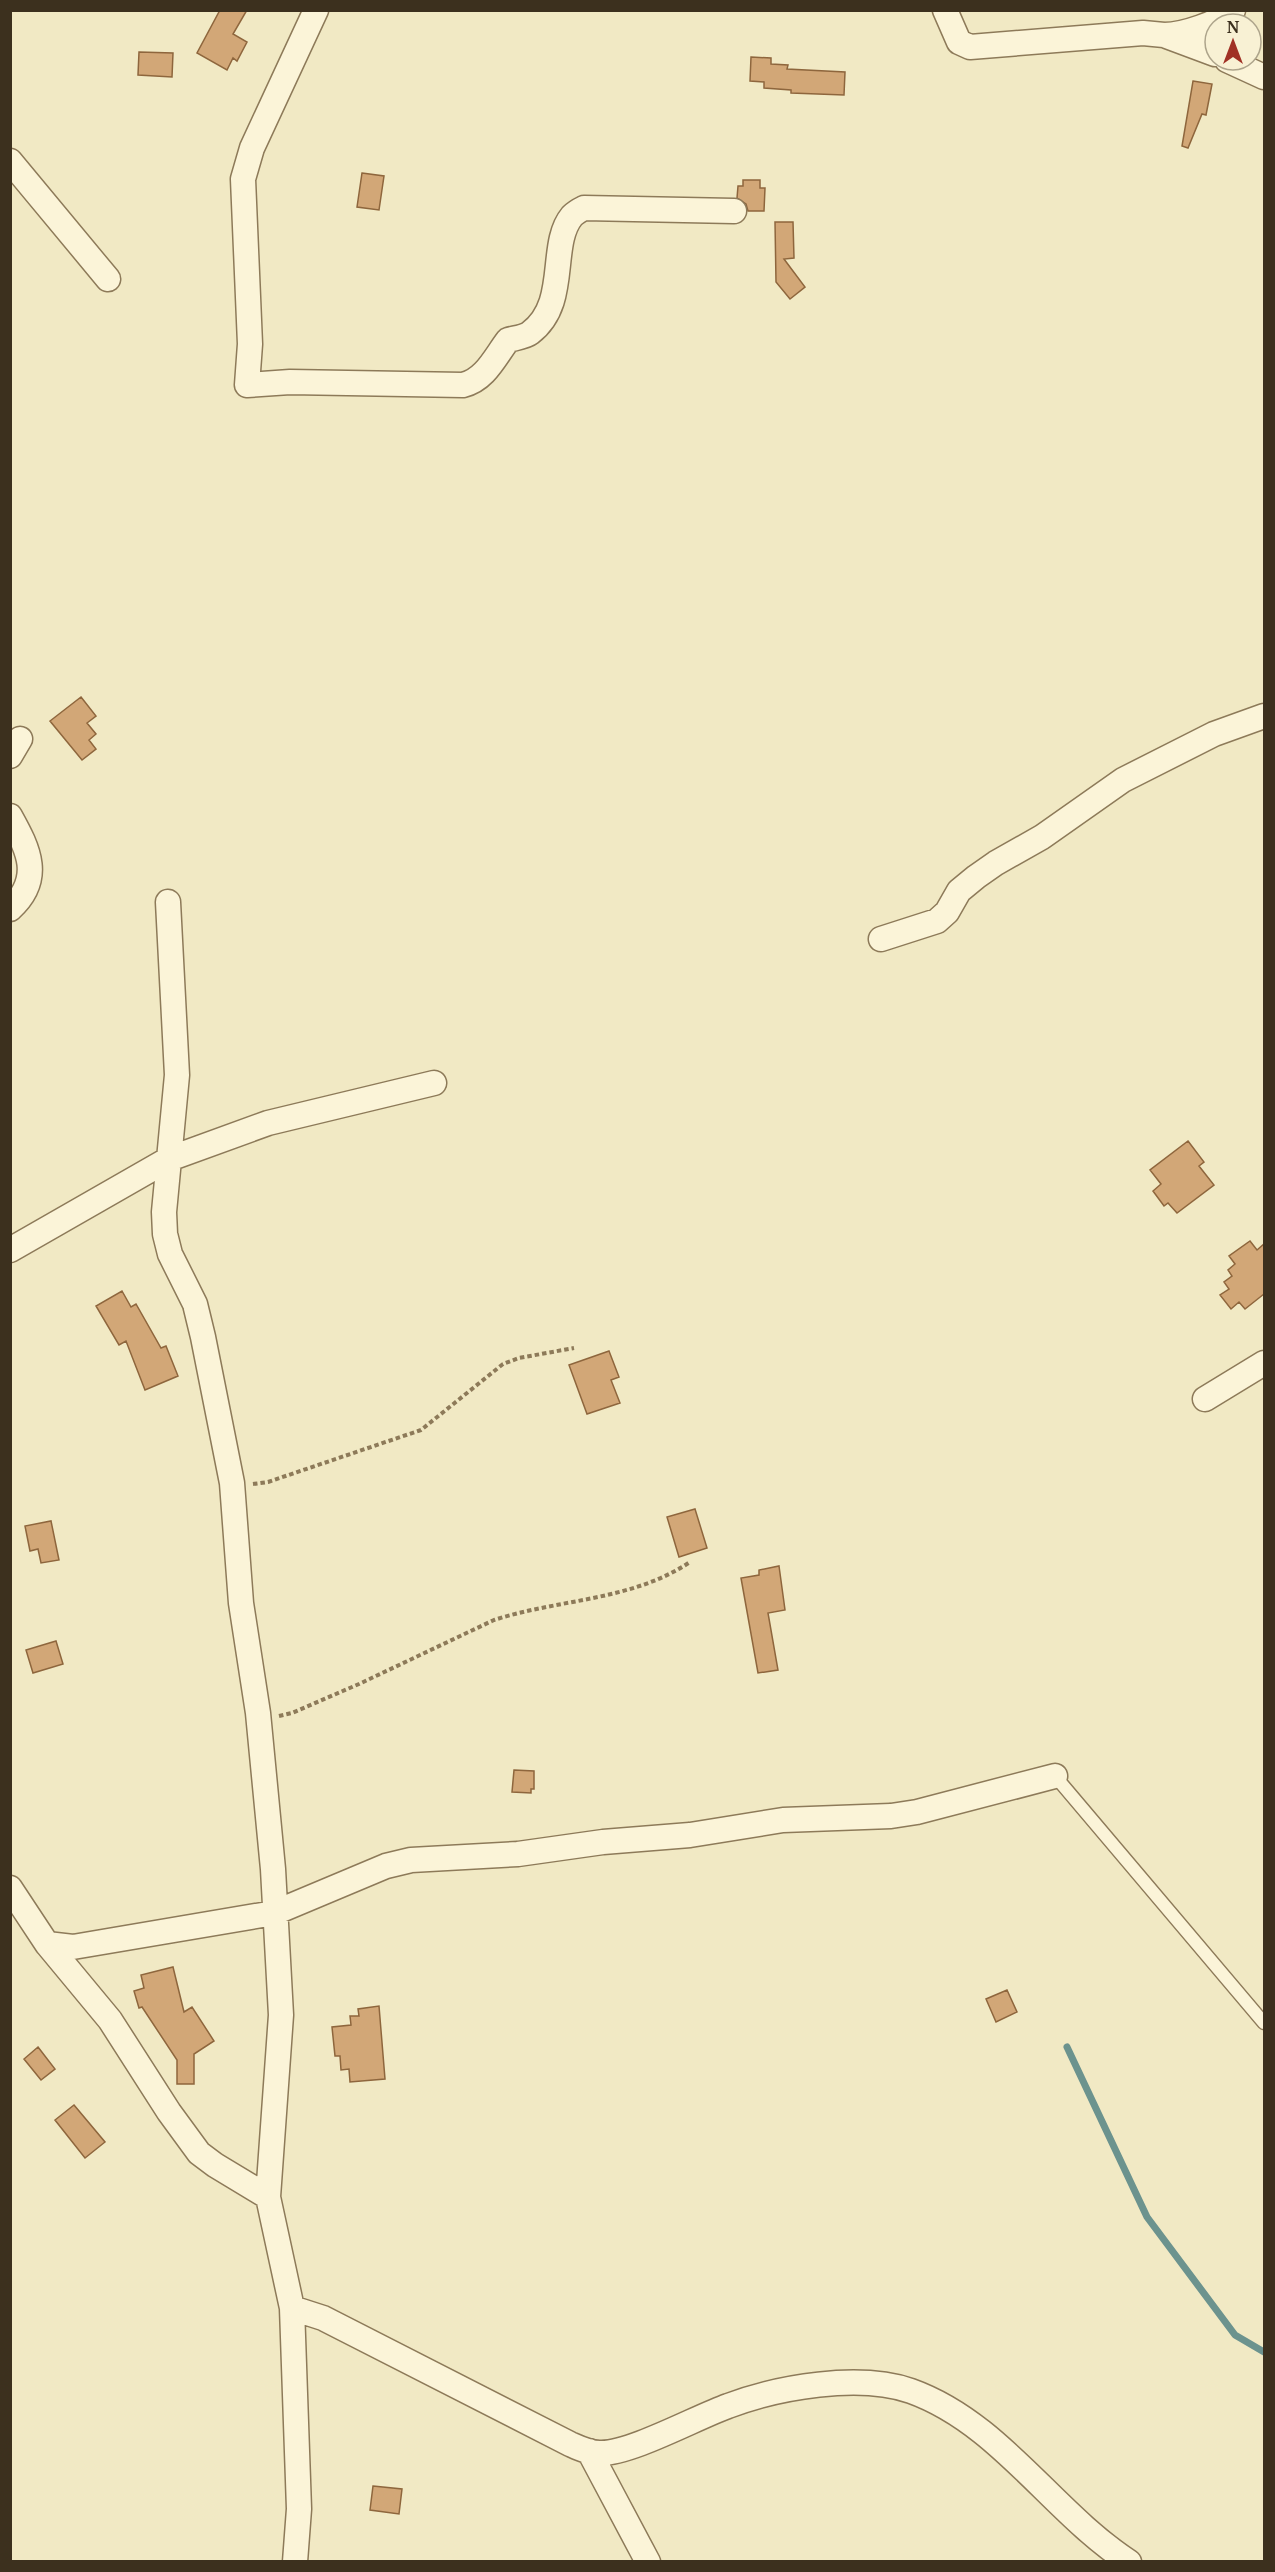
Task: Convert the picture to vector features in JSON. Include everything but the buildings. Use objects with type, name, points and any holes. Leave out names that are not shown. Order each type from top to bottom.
[{"type":"street","points":[[316,10],[252,148],[243,179],[250,344],[247,385],[290,382],[463,385],[474,383],[485,372],[508,340],[529,334],[544,319],[554,295],[564,232],[572,216],[584,207],[734,211]]},
{"type":"street","points":[[945,10],[959,42],[970,47],[1143,33],[1174,35],[1211,24],[1233,10]]},
{"type":"street","points":[[1164,35],[1203,50]]},
{"type":"street","points":[[10,161],[108,279]]},
{"type":"street","points":[[881,939],[937,921],[947,912],[959,891],[976,878],[996,863],[1042,837],[1124,780],[1214,734],[1264,716]]},
{"type":"street","points":[[10,816],[26,846],[31,875],[22,899],[10,909]]},
{"type":"street","points":[[168,902],[177,1075],[164,1212],[165,1234],[170,1254],[195,1304],[232,1483],[241,1603],[258,1713],[273,1869],[281,2015],[268,2197],[292,2308],[299,2509],[295,2562]]},
{"type":"street","points":[[10,1250],[170,1159],[268,1123],[434,1083]]},
{"type":"street","points":[[1205,1399],[1264,1363]]},
{"type":"street","points":[[47,1944],[72,1947],[274,1913],[387,1866],[411,1860],[518,1854],[603,1842],[690,1835],[783,1820],[891,1816],[917,1812],[1055,1776]]},
{"type":"street","points":[[10,1888],[47,1944],[110,2020],[199,2153],[268,2197]]},
{"type":"street","points":[[292,2308],[323,2318],[589,2451],[612,2452],[629,2447],[726,2406],[787,2388],[830,2384],[874,2384],[909,2390],[941,2404],[998,2445],[1087,2530],[1129,2562]]},
{"type":"street","points":[[589,2451],[648,2562]]},
{"type":"lane","points":[[1055,1776],[1264,2023]]},
{"type":"path","points":[[232,1483],[244,1486],[268,1482],[421,1430],[503,1364],[519,1358],[574,1348]]},
{"type":"path","points":[[258,1713],[275,1717],[292,1713],[360,1684],[494,1620],[510,1614],[586,1601],[666,1578],[690,1562]]},
{"type":"waterway","points":[[1067,2047],[1147,2217],[1235,2335],[1264,2352]]}]
